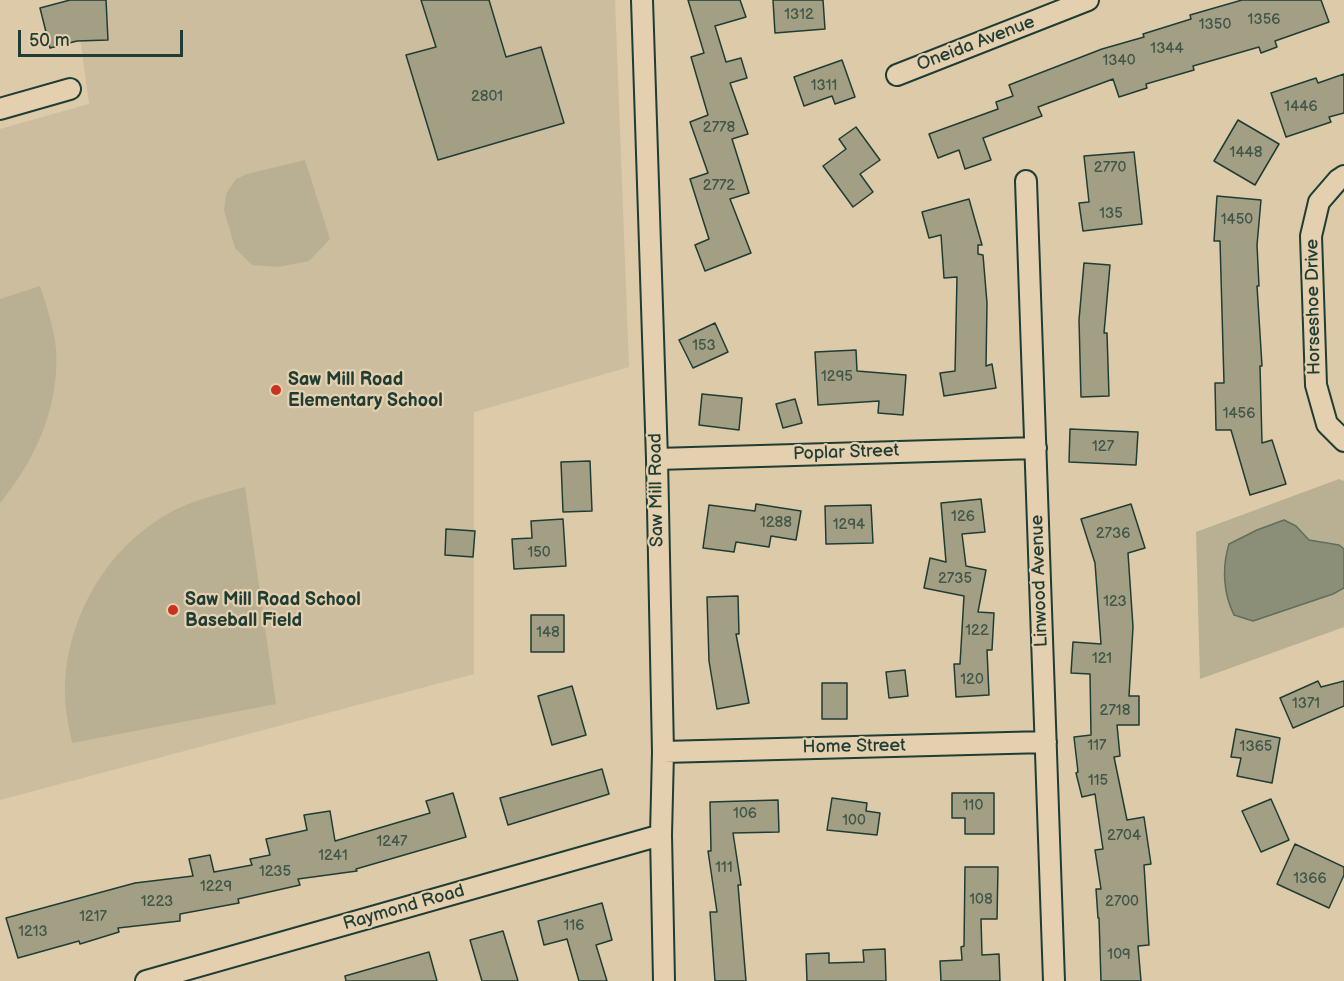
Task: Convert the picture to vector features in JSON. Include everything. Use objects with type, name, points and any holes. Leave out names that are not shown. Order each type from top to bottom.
[{"type":"street","name":"Saw Mill Road","points":[[642,0],[657,459],[663,752],[664,981]]},
{"type":"street","name":"Oneida Avenue","points":[[897,75],[1088,0]]},
{"type":"street","points":[[0,109],[70,89]]},
{"type":"street","name":"Horseshoe Drive","points":[[1344,176],[1320,202],[1311,236],[1316,385],[1327,424],[1344,441]]},
{"type":"street","name":"Linwood Avenue","points":[[1026,181],[1054,981]]},
{"type":"street","name":"Poplar Street","points":[[657,459],[1036,448]]},
{"type":"street","name":"Home Street","points":[[663,752],[1046,742]]},
{"type":"street","name":"Raymond Road","points":[[146,981],[662,835]]},
{"type":"shaded area","name":"Saw Mill Road Elementary School","points":[[75,0],[615,0],[629,367],[474,412],[474,674],[0,800],[0,129],[89,104]]},
{"type":"shaded area","points":[[305,160],[330,239],[309,261],[278,267],[252,265],[235,248],[224,210],[226,194],[236,179],[247,174]]},
{"type":"shaded area","points":[[40,286],[55,341],[54,391],[43,432],[34,451],[13,487],[0,503],[0,299]]},
{"type":"shaded area","points":[[1339,479],[1344,481],[1344,627],[1200,679],[1196,532]]},
{"type":"shaded area","name":"Saw Mill Road School Baseball Field","points":[[245,487],[276,704],[72,743],[65,699],[68,655],[87,601],[101,576],[118,554],[162,517],[188,504]]},
{"type":"shaded area","points":[[1284,520],[1296,526],[1309,540],[1339,545],[1344,549],[1344,588],[1333,594],[1253,621],[1234,615],[1230,607],[1225,580],[1225,562],[1229,544]]},
{"type":"building","points":[[70,0],[106,0],[108,40],[77,41],[50,48],[40,8]]},
{"type":"building","points":[[421,0],[489,0],[506,57],[541,47],[564,123],[438,160],[406,55],[436,47]]},
{"type":"building","points":[[688,0],[740,0],[746,17],[715,26],[726,62],[741,58],[747,78],[730,83],[748,134],[732,139],[749,193],[730,199],[751,253],[705,271],[695,245],[709,239],[690,179],[708,173],[690,122],[708,115],[691,57],[704,53]]},
{"type":"building","points":[[773,0],[823,0],[825,29],[775,33]]},
{"type":"building","points":[[1242,0],[1321,0],[1329,22],[1275,41],[1277,47],[1261,53],[1259,47],[1193,66],[1194,70],[1146,84],[1147,88],[1119,97],[1113,79],[1038,107],[1042,116],[983,138],[991,160],[965,169],[959,150],[938,158],[929,134],[998,109],[996,102],[1013,96],[1009,85],[1102,49],[1144,37],[1143,34],[1191,19],[1190,15]]},
{"type":"building","points":[[842,60],[855,97],[835,104],[832,96],[804,106],[794,77]]},
{"type":"building","points":[[1344,74],[1344,113],[1329,117],[1331,122],[1286,137],[1271,93],[1316,78],[1318,83]]},
{"type":"building","points":[[1238,120],[1279,144],[1255,185],[1214,161]]},
{"type":"building","points":[[856,127],[880,160],[860,174],[873,192],[853,207],[823,166],[846,149],[839,139]]},
{"type":"building","points":[[1134,152],[1142,224],[1083,231],[1079,203],[1089,202],[1084,156]]},
{"type":"building","points":[[1217,196],[1261,200],[1257,245],[1259,286],[1257,286],[1262,366],[1260,366],[1262,443],[1272,440],[1286,484],[1250,495],[1231,430],[1216,430],[1215,383],[1224,383],[1220,241],[1214,241]]},
{"type":"building","points":[[969,199],[982,245],[978,245],[978,254],[983,255],[987,303],[986,366],[992,364],[996,388],[944,396],[940,373],[955,371],[957,277],[944,278],[941,235],[929,238],[922,212]]},
{"type":"building","points":[[1084,263],[1110,265],[1104,333],[1107,333],[1109,396],[1081,397],[1079,320]]},
{"type":"building","points":[[715,323],[728,352],[693,368],[679,340]]},
{"type":"building","points":[[856,350],[857,371],[906,375],[903,415],[878,413],[879,401],[818,405],[815,352]]},
{"type":"building","points":[[702,394],[742,398],[739,430],[699,425]]},
{"type":"building","points":[[795,399],[802,423],[783,428],[776,404]]},
{"type":"building","points":[[1070,429],[1138,432],[1136,465],[1069,462]]},
{"type":"building","points":[[590,461],[592,511],[563,512],[561,462]]},
{"type":"building","points":[[981,499],[985,532],[962,534],[966,566],[986,570],[978,612],[994,613],[992,650],[987,650],[989,695],[956,697],[954,664],[960,664],[964,596],[924,588],[930,558],[946,562],[941,503]]},
{"type":"building","points":[[756,504],[801,511],[796,540],[771,536],[769,547],[736,542],[734,552],[703,548],[709,505],[755,511]]},
{"type":"building","points":[[1131,504],[1145,548],[1128,553],[1133,627],[1129,696],[1139,696],[1139,725],[1117,725],[1120,756],[1114,757],[1127,820],[1144,817],[1151,864],[1144,865],[1149,945],[1138,946],[1141,981],[1101,981],[1096,889],[1101,889],[1095,850],[1103,849],[1095,794],[1082,797],[1076,773],[1078,772],[1074,737],[1091,735],[1090,674],[1071,673],[1073,642],[1101,644],[1095,563],[1081,519]]},
{"type":"building","points":[[871,505],[873,543],[826,544],[825,506]]},
{"type":"building","points":[[563,519],[566,566],[514,569],[512,539],[532,538],[531,521]]},
{"type":"building","points":[[446,529],[475,531],[473,557],[445,555]]},
{"type":"building","points":[[738,596],[739,634],[736,634],[749,703],[717,709],[709,661],[707,597]]},
{"type":"building","points":[[531,615],[564,615],[564,652],[531,652]]},
{"type":"building","points":[[905,670],[908,696],[889,698],[886,672]]},
{"type":"building","points":[[1318,681],[1321,687],[1344,681],[1344,706],[1293,728],[1280,698]]},
{"type":"building","points":[[822,683],[847,683],[847,719],[822,719]]},
{"type":"building","points":[[572,686],[586,735],[552,745],[538,696]]},
{"type":"building","points":[[1236,729],[1280,738],[1272,783],[1237,776],[1241,758],[1231,757]]},
{"type":"building","points":[[602,769],[609,794],[508,825],[500,798]]},
{"type":"building","points":[[453,793],[466,837],[356,869],[357,871],[298,879],[300,885],[238,899],[239,903],[180,914],[180,921],[118,928],[119,932],[80,944],[79,941],[18,958],[6,918],[135,883],[193,876],[189,859],[210,855],[214,872],[252,865],[250,859],[270,855],[266,839],[307,830],[304,815],[330,811],[335,841],[430,813],[426,801]]},
{"type":"building","points":[[952,793],[994,793],[994,834],[965,834],[965,818],[952,818]]},
{"type":"building","points":[[832,798],[867,803],[866,811],[880,813],[877,835],[827,830]]},
{"type":"building","points":[[1271,799],[1289,840],[1261,852],[1242,811]]},
{"type":"building","points":[[778,800],[779,832],[733,833],[741,885],[738,885],[746,981],[715,981],[710,912],[717,912],[708,851],[711,851],[710,802]]},
{"type":"building","points":[[1295,844],[1344,867],[1344,875],[1329,908],[1277,884]]},
{"type":"building","points":[[965,867],[998,867],[997,919],[981,919],[982,955],[999,954],[1000,981],[941,981],[940,961],[962,960]]},
{"type":"building","points":[[602,903],[612,940],[596,945],[607,981],[579,981],[567,939],[544,945],[538,921]]},
{"type":"building","points":[[503,931],[518,981],[482,981],[470,940]]},
{"type":"building","points":[[885,949],[886,981],[807,981],[806,954],[829,953],[829,963],[864,962],[863,950]]},
{"type":"building","points":[[429,952],[437,981],[346,981],[345,976]]},
{"type":"place","name":"Saw Mill Road Elementary School","points":[[276,390]]},
{"type":"place","name":"Saw Mill Road School Baseball Field","points":[[173,610]]}]
